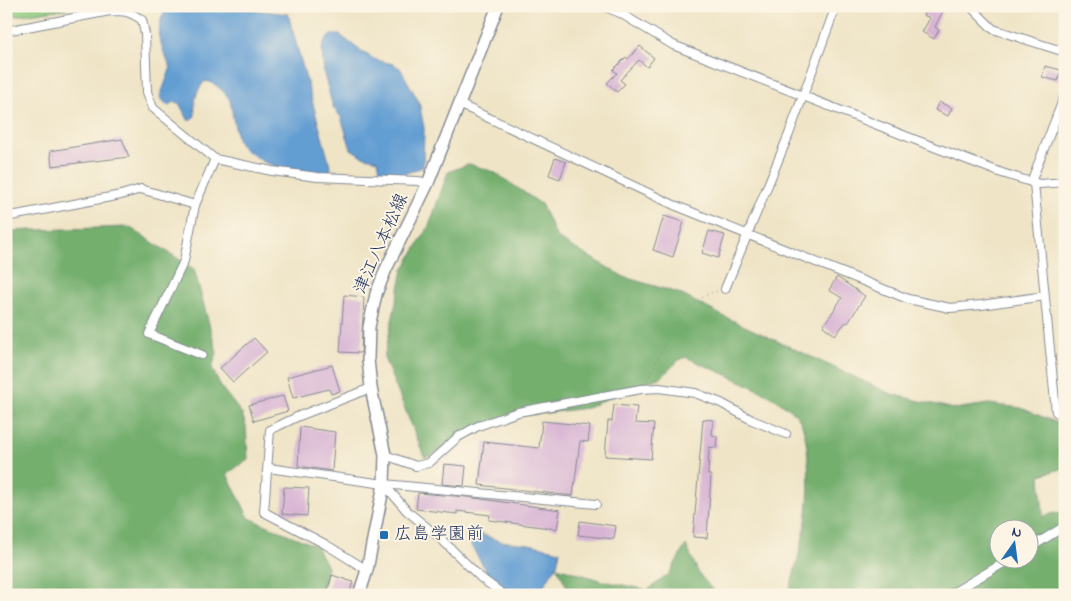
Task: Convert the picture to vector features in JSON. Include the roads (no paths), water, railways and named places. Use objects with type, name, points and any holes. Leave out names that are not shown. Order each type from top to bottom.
[{"type":"main road","name":"津江八本松線","points":[[359,595],[367,570],[384,484],[385,455],[371,388],[368,359],[369,335],[376,294],[386,269],[428,183],[498,6]]},
{"type":"street","points":[[603,6],[620,13],[673,45],[968,160],[1040,184],[1065,182]]},
{"type":"street","points":[[725,289],[789,134],[836,6]]},
{"type":"street","points":[[970,6],[993,29],[1065,52]]},
{"type":"street","points":[[6,31],[110,11],[130,12],[142,20],[145,34],[147,92],[153,108],[215,159],[272,171],[316,177],[428,183]]},
{"type":"street","points":[[1065,95],[1032,182],[1056,412],[1065,417]]},
{"type":"street","points":[[459,104],[625,183],[908,299],[950,308],[1045,296]]},
{"type":"street","points":[[202,355],[150,334],[184,261],[195,205],[215,159]]},
{"type":"street","points":[[6,217],[121,195],[141,189],[195,205]]},
{"type":"street","points":[[367,570],[324,544],[264,512],[270,430],[299,416],[371,388]]},
{"type":"street","points":[[385,455],[416,466],[429,463],[458,437],[478,426],[518,412],[641,389],[659,388],[695,393],[721,403],[752,420],[786,434]]},
{"type":"street","points":[[268,468],[384,484],[596,504]]},
{"type":"street","points":[[384,484],[407,511],[440,538],[481,578],[504,595]]},
{"type":"street","points":[[1038,543],[1065,526]]},
{"type":"street","points":[[950,595],[995,568]]},
{"type":"water","points":[[171,6],[220,6],[288,14],[331,169],[329,174],[283,169],[262,161],[243,148],[237,139],[230,100],[223,91],[212,83],[205,81],[199,89],[195,101],[195,116],[189,121],[179,103],[174,102],[168,106],[160,97],[171,67],[161,43],[160,27],[161,19]]},
{"type":"water","points":[[331,35],[340,35],[376,60],[393,64],[400,68],[419,102],[424,128],[423,167],[401,175],[390,171],[380,171],[378,160],[362,156],[351,149],[341,117],[333,107],[324,74],[322,50],[325,40]]},
{"type":"water","points":[[481,534],[499,541],[529,544],[560,551],[557,565],[538,595],[513,595],[492,580],[470,544]]},
{"type":"place","name":"広島学園前","points":[[384,535]]}]
